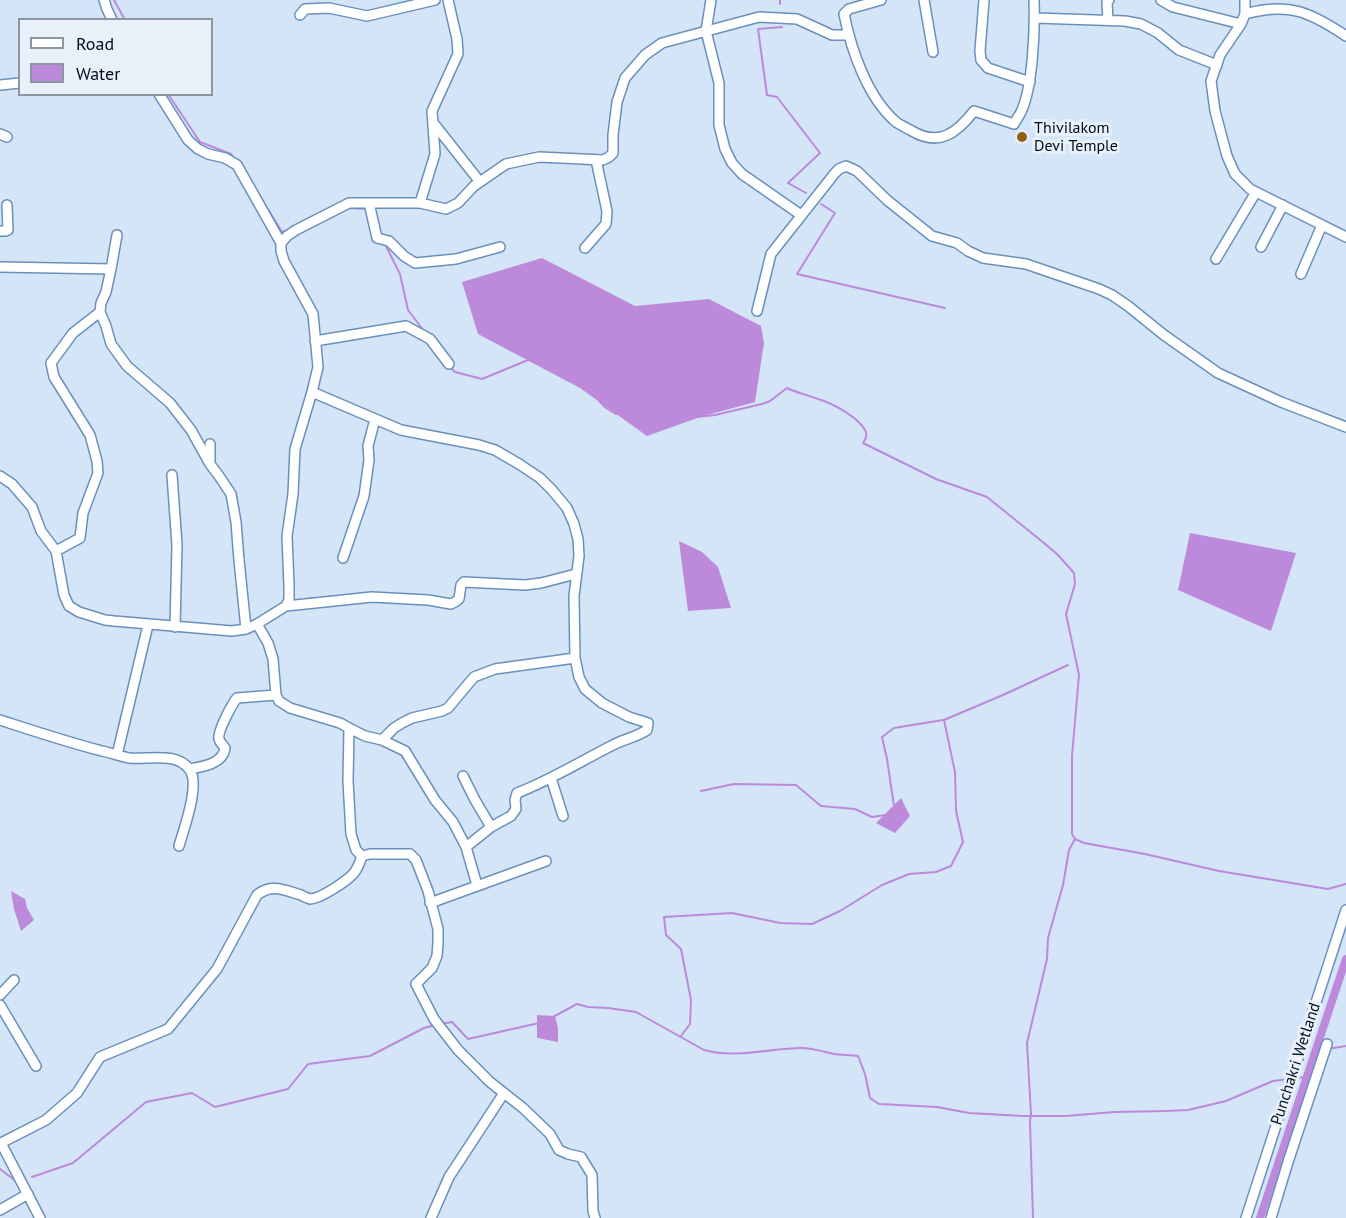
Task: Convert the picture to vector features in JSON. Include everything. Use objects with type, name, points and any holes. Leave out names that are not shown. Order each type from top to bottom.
[{"type":"street","points":[[104,0],[111,18]]},
{"type":"street","points":[[300,15],[305,9],[329,8],[366,16],[435,0]]},
{"type":"street","points":[[420,203],[435,154],[432,111],[458,54],[448,0]]},
{"type":"street","points":[[711,0],[706,31],[719,83],[719,125],[725,149],[732,163],[742,174],[801,216]]},
{"type":"street","points":[[880,0],[854,7],[844,14],[848,35],[859,64],[871,91],[896,122],[924,138],[936,139],[959,129],[974,111],[1014,124],[1022,111],[1030,82],[1035,18],[1034,0]]},
{"type":"street","points":[[924,0],[933,52]]},
{"type":"street","points":[[984,0],[981,60],[988,68],[1030,82]]},
{"type":"street","points":[[1108,20],[1107,2],[1110,0]]},
{"type":"street","points":[[1161,0],[1173,8],[1241,24]]},
{"type":"street","points":[[1245,0],[1245,14],[1241,24],[1221,55],[1211,81],[1215,111],[1227,156],[1235,174],[1250,189],[1346,237]]},
{"type":"street","points":[[1245,14],[1285,8],[1325,22],[1346,36]]},
{"type":"street","points":[[286,606],[289,600],[287,536],[296,449],[318,367],[313,314],[280,251],[281,243],[286,237],[349,203],[420,203],[446,209],[458,203],[474,186],[506,164],[539,158],[603,160],[609,157],[613,153],[617,102],[625,78],[645,55],[662,43],[759,17],[797,19],[832,35],[848,35]]},
{"type":"street","points":[[1035,18],[1108,20],[1142,24],[1158,33],[1179,50],[1217,65]]},
{"type":"street","points":[[0,85],[18,83]]},
{"type":"street","points":[[160,96],[188,140],[198,149],[225,158],[237,165],[281,243]]},
{"type":"street","points":[[433,124],[480,182]]},
{"type":"street","points":[[585,248],[606,224],[607,211],[596,160]]},
{"type":"street","points":[[757,312],[771,254],[839,169],[846,166],[853,168],[887,200],[933,237],[957,243],[983,258],[1026,264],[1106,292],[1218,373],[1274,399],[1346,427]]},
{"type":"street","points":[[1216,259],[1256,192]]},
{"type":"street","points":[[369,203],[377,238],[389,242],[415,263],[456,259],[500,247]]},
{"type":"street","points":[[0,231],[8,230],[7,205]]},
{"type":"street","points":[[1261,247],[1283,205]]},
{"type":"street","points":[[1301,274],[1322,225]]},
{"type":"street","points":[[117,235],[100,312],[111,344],[127,366],[170,403],[191,430],[210,464],[231,494],[236,522],[246,629]]},
{"type":"street","points":[[0,267],[111,269]]},
{"type":"street","points":[[56,551],[80,538],[83,513],[98,472],[90,435],[54,377],[51,363],[73,333],[100,312]]},
{"type":"street","points":[[315,341],[406,326],[430,339],[449,364]]},
{"type":"street","points":[[312,392],[401,430],[495,450],[540,478],[567,508],[578,539],[579,556],[574,596],[576,658],[579,677],[585,689],[602,703],[629,717],[648,723],[647,730],[642,734],[616,743],[551,778],[517,793],[514,813],[491,827],[466,847]]},
{"type":"street","points":[[342,558],[364,496],[369,460],[368,446],[375,419]]},
{"type":"street","points":[[210,444],[210,464]]},
{"type":"street","points":[[172,475],[177,545],[176,627]]},
{"type":"street","points":[[0,476],[12,484],[32,507],[41,531],[56,551],[64,595],[69,606],[79,612],[105,620],[232,631],[246,629],[257,624],[286,606],[372,597],[428,600],[451,604],[459,599],[460,585],[464,582],[525,585],[576,574]]},
{"type":"street","points":[[117,754],[148,624]]},
{"type":"street","points":[[257,624],[268,643],[273,659],[276,695],[279,701],[290,708],[340,723],[365,736],[382,740],[405,751],[435,800],[453,822],[466,847],[477,885]]},
{"type":"street","points":[[382,740],[394,728],[412,718],[448,708],[474,677],[495,669],[576,658]]},
{"type":"street","points":[[189,769],[209,765],[225,753],[219,735],[228,712],[237,698],[276,695]]},
{"type":"street","points":[[0,720],[129,758],[174,759],[189,769],[194,782],[194,791],[179,846]]},
{"type":"street","points":[[349,728],[348,781],[351,834],[356,850],[362,856]]},
{"type":"street","points":[[463,776],[491,827]]},
{"type":"street","points":[[551,778],[563,816]]},
{"type":"street","points":[[362,856],[410,854],[416,860],[428,891],[438,929],[437,956],[432,968],[416,984],[438,1025],[458,1050],[490,1082],[523,1108],[550,1134],[559,1150],[581,1157],[592,1175],[595,1218]]},
{"type":"street","points":[[40,1218],[0,1143],[46,1120],[77,1093],[100,1057],[168,1029],[218,969],[257,895],[263,890],[273,888],[310,899],[341,884],[353,873],[362,856]]},
{"type":"street","points":[[430,903],[546,861]]},
{"type":"street","name":"Punchakri Wetland","points":[[1246,1218],[1346,910]]},
{"type":"street","points":[[0,995],[14,980]]},
{"type":"street","points":[[0,1005],[36,1066]]},
{"type":"street","name":"Punchakri Wetland","points":[[1271,1218],[1326,1049]]},
{"type":"street","points":[[431,1218],[449,1177],[504,1093]]},
{"type":"street","points":[[0,1210],[28,1194]]},
{"type":"water","points":[[542,258],[635,306],[709,299],[761,326],[764,343],[755,402],[700,417],[647,436],[580,388],[478,334],[462,282]]},
{"type":"water","points":[[1190,533],[1296,553],[1271,631],[1178,590]]},
{"type":"water","points":[[679,541],[702,552],[718,567],[731,608],[688,611]]},
{"type":"water","points":[[901,798],[910,816],[895,833],[876,823]]},
{"type":"water","points":[[11,891],[25,899],[34,920],[21,931],[14,909]]},
{"type":"water","points":[[537,1015],[555,1016],[558,1042],[537,1038]]},
{"type":"waterway","points":[[114,0],[124,18]]},
{"type":"waterway","points":[[782,27],[758,29],[767,95],[777,97],[820,153],[788,183],[806,193]]},
{"type":"waterway","points":[[169,96],[200,142],[231,154],[234,158]]},
{"type":"waterway","points":[[261,198],[282,232],[290,229]]},
{"type":"waterway","points":[[821,204],[835,213],[797,274],[945,308]]},
{"type":"waterway","points":[[345,210],[366,209]]},
{"type":"waterway","points":[[385,244],[400,274],[408,310],[424,331]]},
{"type":"waterway","points":[[450,367],[455,372],[482,379],[528,360]]},
{"type":"waterway","points":[[697,417],[762,404],[787,388],[824,401],[844,411],[862,425],[866,434],[863,443],[936,479],[987,497],[1058,555],[1074,573],[1075,584],[1066,614],[1079,675],[1072,756],[1072,834],[1075,839],[1084,843],[1219,871],[1328,889],[1346,884]]},
{"type":"waterway","points":[[599,401],[616,414]]},
{"type":"waterway","points":[[681,1036],[690,1024],[691,1000],[681,949],[666,935],[664,917],[732,913],[780,923],[812,924],[840,911],[882,885],[909,874],[936,872],[951,866],[963,842],[956,811],[955,772],[944,720],[1068,665]]},
{"type":"waterway","points":[[894,806],[882,737],[894,728],[943,720]]},
{"type":"waterway","points":[[701,791],[734,784],[796,785],[821,806],[855,809],[872,817],[886,815]]},
{"type":"waterway","points":[[1033,1218],[1027,1043],[1047,959],[1048,938],[1063,885],[1069,850],[1075,839]]},
{"type":"waterway","points":[[1260,1218],[1346,959]]},
{"type":"waterway","points":[[553,1017],[577,1004],[636,1012],[704,1050],[741,1053],[802,1048],[858,1056],[870,1098],[879,1104],[937,1107],[969,1113],[1066,1116],[1188,1110],[1226,1101],[1273,1081],[1289,1079]]},
{"type":"waterway","points":[[441,1024],[452,1022],[468,1039],[539,1023]]},
{"type":"waterway","points":[[32,1177],[73,1163],[146,1102],[192,1093],[215,1107],[288,1089],[308,1064],[370,1056],[424,1028],[435,1025]]},
{"type":"waterway","points":[[1328,1049],[1346,1046]]},
{"type":"waterway","points":[[1316,1050],[1322,1049]]},
{"type":"waterway","points":[[1295,1078],[1307,1077]]},
{"type":"waterway","points":[[0,1169],[17,1182]]},
{"type":"place","name":"Thivilakom Devi Temple","points":[[1022,137]]}]
